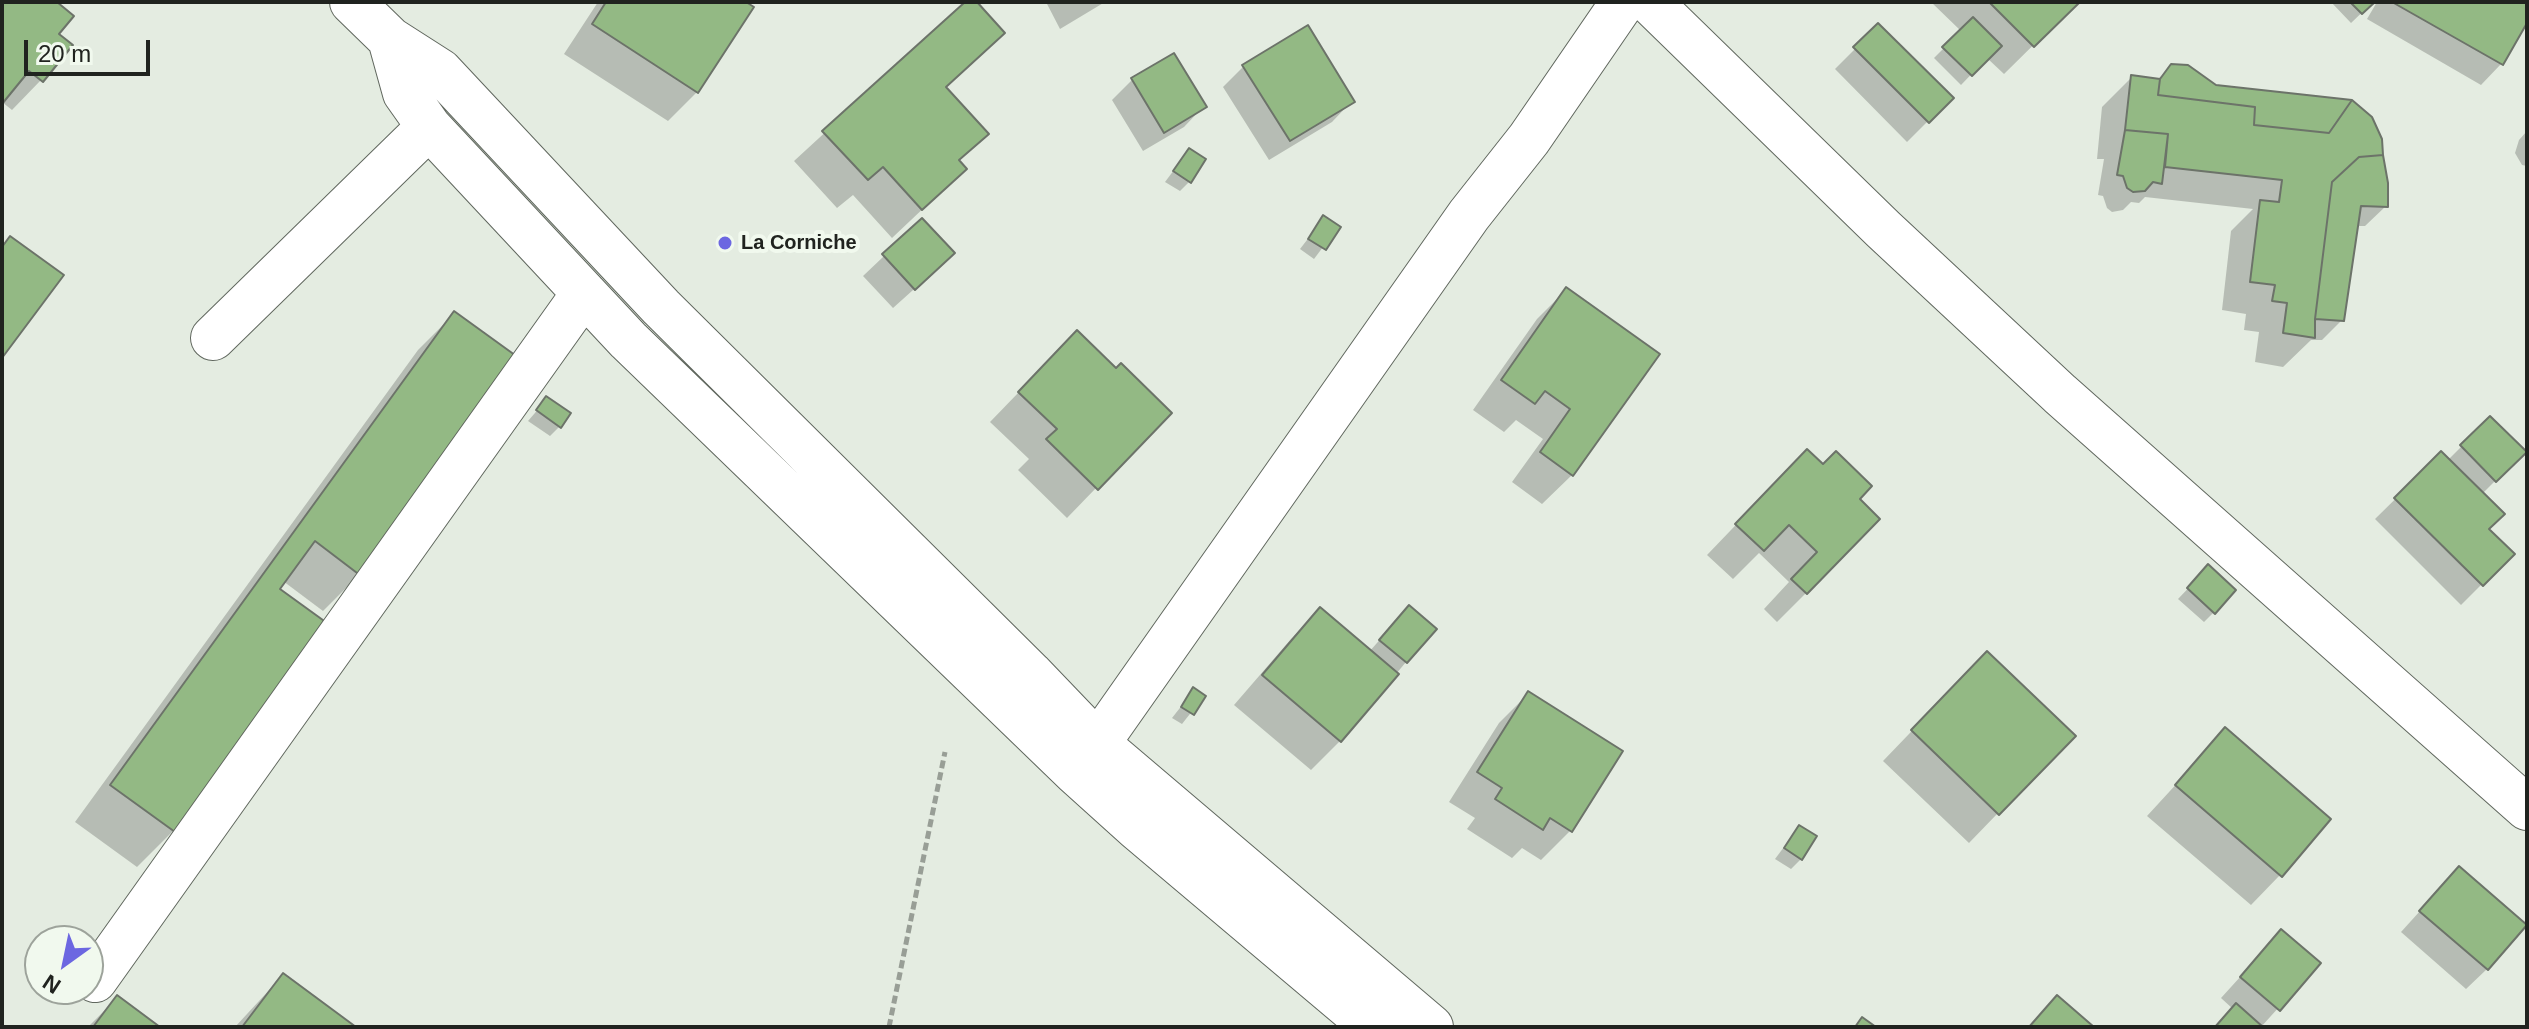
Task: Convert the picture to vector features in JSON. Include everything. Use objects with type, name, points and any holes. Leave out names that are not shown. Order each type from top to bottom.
[{"type":"main road","points":[[352,2],[390,39],[440,71],[661,307],[1019,662],[1137,828],[1373,1027]]},
{"type":"main road","points":[[1087,758],[1469,215],[1529,139],[1623,2]]},
{"type":"main road","points":[[1650,2],[1883,229],[2060,394],[2527,808]]},
{"type":"main road","points":[[390,39],[405,93],[429,127],[628,340],[1087,758],[1431,1027]]},
{"type":"main road","points":[[213,338],[429,127]]},
{"type":"main road","points":[[104,967],[584,293]]},
{"type":"main road","points":[[628,340],[661,307]]},
{"type":"path","points":[[889,1027],[945,752]]},
{"type":"building","points":[[2,2],[57,2],[74,16],[59,34],[73,45],[43,82],[29,71],[2,104]]},
{"type":"building","points":[[606,2],[746,2],[754,7],[698,93],[592,24]]},
{"type":"building","points":[[965,2],[977,2],[1005,33],[946,87],[989,134],[959,160],[967,169],[922,210],[883,167],[868,180],[822,131]]},
{"type":"building","points":[[1989,2],[2080,2],[2034,47]]},
{"type":"building","points":[[2350,2],[2375,2],[2362,14]]},
{"type":"building","points":[[2392,2],[2527,2],[2527,23],[2503,65]]},
{"type":"building","points":[[1973,17],[2002,46],[1972,76],[1942,47]]},
{"type":"building","points":[[1878,23],[1954,98],[1929,123],[1853,47]]},
{"type":"building","points":[[1308,25],[1355,102],[1290,141],[1242,65]]},
{"type":"building","points":[[1174,53],[1207,107],[1164,133],[1131,78]]},
{"type":"building","points":[[2171,64],[2188,65],[2216,85],[2352,100],[2329,133],[2254,125],[2255,107],[2158,95],[2160,79]]},
{"type":"building","points":[[2131,75],[2160,79],[2158,95],[2255,107],[2254,125],[2329,133],[2352,100],[2372,117],[2382,139],[2383,155],[2359,157],[2332,182],[2315,338],[2283,333],[2287,303],[2272,301],[2275,285],[2250,282],[2260,200],[2279,202],[2282,180],[2165,167],[2168,134],[2125,130]]},
{"type":"building","points":[[2125,130],[2168,134],[2162,184],[2153,182],[2145,191],[2133,192],[2127,188],[2123,176],[2117,175]]},
{"type":"building","points":[[1189,148],[1206,159],[1191,183],[1173,171]]},
{"type":"building","points":[[2383,155],[2388,207],[2361,206],[2344,321],[2315,319],[2332,182],[2359,157]]},
{"type":"building","points":[[1323,215],[1341,227],[1326,250],[1308,239]]},
{"type":"building","points":[[922,218],[955,253],[915,290],[882,254]]},
{"type":"building","points":[[10,236],[64,275],[2,358],[2,247]]},
{"type":"building","points":[[1566,287],[1660,354],[1573,476],[1540,452],[1570,409],[1545,391],[1535,404],[1501,380]]},
{"type":"building","points":[[454,311],[519,358],[361,576],[315,541],[280,589],[327,623],[175,832],[110,785]]},
{"type":"building","points":[[1077,330],[1116,368],[1121,363],[1172,413],[1098,490],[1046,439],[1057,429],[1018,392]]},
{"type":"building","points":[[546,396],[571,413],[561,428],[536,410]]},
{"type":"building","points":[[2490,416],[2527,452],[2496,482],[2460,445]]},
{"type":"building","points":[[1807,449],[1823,464],[1836,451],[1872,486],[1860,499],[1880,519],[1807,594],[1791,579],[1817,552],[1789,525],[1764,551],[1735,524]]},
{"type":"building","points":[[2441,451],[2505,514],[2489,529],[2515,554],[2483,586],[2394,498]]},
{"type":"building","points":[[2208,564],[2236,590],[2215,614],[2187,588]]},
{"type":"building","points":[[1409,605],[1437,629],[1407,663],[1379,640]]},
{"type":"building","points":[[1320,607],[1399,674],[1341,742],[1262,675]]},
{"type":"building","points":[[1987,651],[2076,736],[1999,815],[1911,730]]},
{"type":"building","points":[[1193,687],[1206,696],[1194,715],[1181,707]]},
{"type":"building","points":[[1528,691],[1623,751],[1572,832],[1550,818],[1543,830],[1495,799],[1502,788],[1477,772]]},
{"type":"building","points":[[2225,727],[2331,819],[2282,877],[2175,785]]},
{"type":"building","points":[[1799,825],[1817,836],[1802,860],[1784,848]]},
{"type":"building","points":[[2459,866],[2527,925],[2488,970],[2419,911]]},
{"type":"building","points":[[2281,929],[2321,963],[2280,1011],[2240,977]]},
{"type":"building","points":[[283,973],[356,1027],[242,1027]]},
{"type":"building","points":[[117,995],[160,1027],[93,1027]]},
{"type":"building","points":[[2057,995],[2094,1027],[2029,1027]]},
{"type":"building","points":[[2236,1003],[2263,1027],[2215,1027]]},
{"type":"building","points":[[1862,1017],[1876,1027],[1855,1027]]},
{"type":"place","name":"La Corniche","points":[[725,243]]}]
